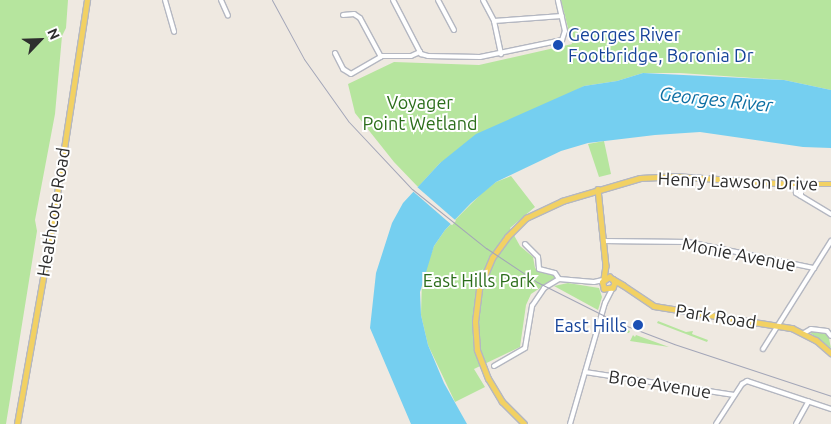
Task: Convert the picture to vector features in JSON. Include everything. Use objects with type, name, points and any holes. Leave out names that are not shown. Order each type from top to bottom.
[{"type":"main road","name":"Heathcote Road","points":[[17,424],[50,238],[87,0]]},
{"type":"main road","name":"Henry Lawson Drive","points":[[524,424],[502,402],[490,383],[480,359],[475,332],[476,302],[482,279],[496,251],[513,231],[531,216],[556,203],[640,178],[670,176],[798,184],[831,184]]},
{"type":"main road","points":[[598,189],[606,266],[612,279],[613,288]]},
{"type":"main road","points":[[604,288],[603,279],[606,266]]},
{"type":"main road","points":[[603,279],[612,279]]},
{"type":"main road","name":"Park Road","points":[[612,279],[655,307],[779,326],[804,333],[816,340],[831,354]]},
{"type":"main road","name":"Park Road","points":[[604,288],[632,292]]},
{"type":"street","points":[[166,0],[174,32]]},
{"type":"street","points":[[221,0],[228,16]]},
{"type":"street","points":[[393,0],[420,52],[428,56],[483,57],[558,43],[564,37],[558,0]]},
{"type":"street","points":[[438,0],[454,30]]},
{"type":"street","points":[[483,0],[494,21],[501,54]]},
{"type":"street","points":[[343,15],[354,14],[360,18],[381,57]]},
{"type":"street","points":[[494,21],[562,16]]},
{"type":"street","points":[[335,53],[343,69],[351,74],[381,57],[413,56],[420,52]]},
{"type":"street","points":[[798,184],[795,191],[831,214]]},
{"type":"street","name":"Monie Avenue","points":[[603,241],[688,242],[814,268]]},
{"type":"street","points":[[763,349],[831,241]]},
{"type":"street","points":[[525,244],[538,257],[539,269],[555,273],[559,279]]},
{"type":"street","points":[[494,366],[525,348],[533,301],[540,291],[559,279],[594,282],[603,279]]},
{"type":"street","points":[[594,282],[604,288],[606,303]]},
{"type":"street","points":[[570,424],[606,303],[613,288]]},
{"type":"street","name":"Park Road","points":[[804,333],[809,329],[824,331],[831,336]]},
{"type":"street","name":"Broe Avenue","points":[[585,372],[734,395]]},
{"type":"street","points":[[716,424],[742,384],[749,381],[831,409]]},
{"type":"street","points":[[796,424],[809,402]]},
{"type":"green space","points":[[0,0],[68,0],[66,28],[62,36],[55,114],[35,220],[37,231],[6,424],[0,424]]},
{"type":"green space","name":"Voyager Point Wetland","points":[[561,0],[831,0],[831,90],[784,80],[680,73],[643,73],[617,81],[584,86],[440,163],[418,187],[394,162],[355,113],[348,84],[394,62],[479,65],[572,44]]},
{"type":"green space","points":[[604,141],[611,174],[599,177],[588,144]]},
{"type":"green space","name":"East Hills Park","points":[[511,176],[535,207],[510,228],[520,246],[533,257],[535,268],[540,272],[554,275],[555,278],[531,294],[526,305],[520,347],[474,369],[485,387],[455,402],[428,345],[421,315],[422,279],[434,246],[445,230],[483,192],[496,182]]},
{"type":"green space","points":[[568,283],[599,288],[602,297],[598,310],[554,286]]},
{"type":"green space","points":[[606,321],[630,331],[629,333],[604,329]]},
{"type":"green space","points":[[658,321],[686,332],[693,331],[692,334],[708,340],[707,342],[657,323]]},
{"type":"green space","points":[[809,332],[828,334],[831,348]]},
{"type":"green space","points":[[633,335],[635,337],[636,335],[669,347],[630,341]]},
{"type":"water","name":"Georges River","points":[[643,73],[784,80],[831,90],[831,148],[803,147],[700,132],[655,135],[588,143],[561,151],[496,182],[471,203],[445,230],[434,246],[420,292],[421,315],[428,345],[444,383],[467,424],[411,424],[370,328],[376,273],[392,223],[403,203],[440,163],[476,134],[584,86],[617,81]]},
{"type":"pier","points":[[416,186],[456,221],[452,225],[412,191]]},
{"type":"railway","points":[[272,0],[304,59],[349,122],[412,189],[486,248],[537,282],[619,323],[674,344],[831,396]]},
{"type":"place","name":"Georges River Footbridge, Boronia Dr","points":[[558,45]]},
{"type":"place","name":"East Hills","points":[[638,325]]}]
